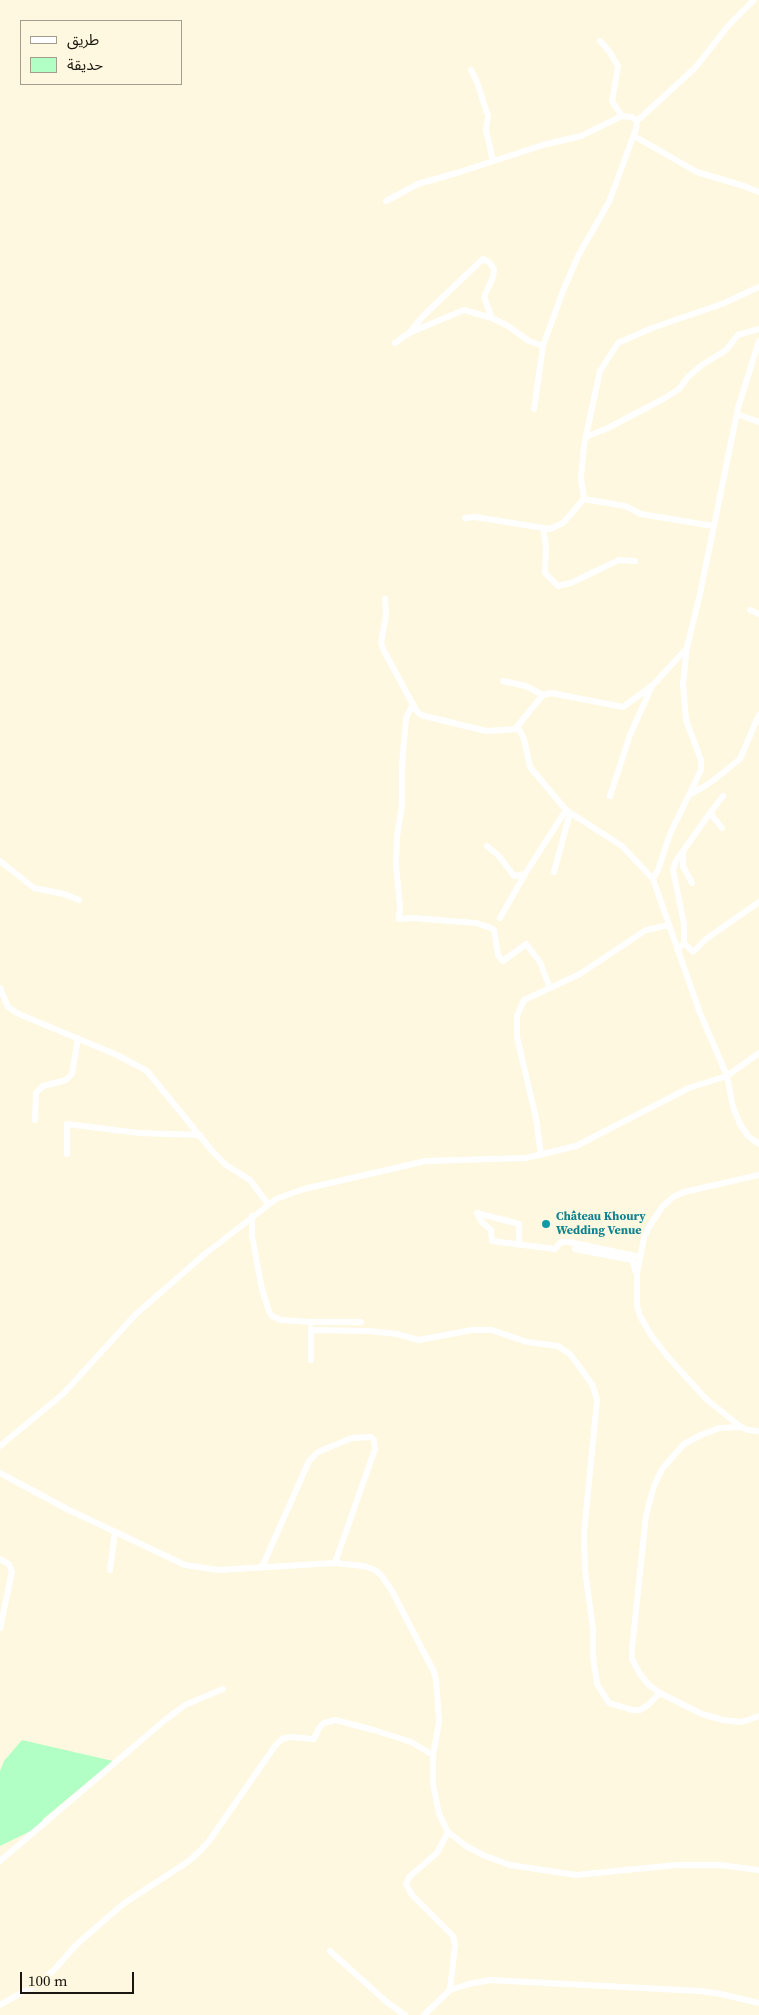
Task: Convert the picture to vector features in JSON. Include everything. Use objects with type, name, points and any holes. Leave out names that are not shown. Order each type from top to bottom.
[{"type":"street","points":[[534,409],[543,346],[578,256],[609,202],[634,136],[637,121],[695,68],[728,26],[754,0]]},
{"type":"street","points":[[600,41],[618,66],[612,101],[622,116]]},
{"type":"street","points":[[471,70],[488,116],[486,130],[492,160]]},
{"type":"street","points":[[386,201],[418,184],[460,172],[492,160],[581,136],[622,116],[632,117],[637,121]]},
{"type":"street","points":[[634,136],[697,172],[759,192]]},
{"type":"street","points":[[409,333],[424,315],[483,259],[494,268],[493,277],[484,296],[492,318]]},
{"type":"street","points":[[584,500],[581,478],[586,437],[600,371],[618,342],[722,304],[759,287]]},
{"type":"street","points":[[395,343],[409,333],[464,310],[492,318],[508,326],[529,341],[543,346]]},
{"type":"street","points":[[586,437],[608,428],[665,398],[679,388],[688,377],[726,350],[738,335],[759,329]]},
{"type":"street","points":[[653,879],[670,834],[700,776],[702,766],[686,720],[683,684],[687,648],[737,414],[759,341]]},
{"type":"street","points":[[737,414],[759,422]]},
{"type":"street","points":[[584,500],[625,506],[641,514],[713,526]]},
{"type":"street","points":[[465,518],[475,516],[550,529],[562,523],[584,500]]},
{"type":"street","points":[[543,528],[546,546],[545,573],[558,586],[571,583],[619,560],[635,561]]},
{"type":"street","points":[[385,599],[386,615],[381,643],[385,654],[416,710],[422,715],[486,731],[520,729],[530,767],[568,811],[622,846],[653,879],[700,1013],[727,1076],[733,1107],[740,1124],[748,1136],[759,1144]]},
{"type":"street","points":[[750,610],[759,614]]},
{"type":"street","points":[[515,729],[543,695],[551,693],[623,707],[653,685],[687,648]]},
{"type":"street","points":[[503,681],[526,686],[543,695]]},
{"type":"street","points":[[610,796],[628,741],[653,685]]},
{"type":"street","points":[[413,704],[406,718],[402,766],[402,806],[396,865],[400,906],[399,919],[413,918],[476,923],[492,928],[494,930],[498,955],[503,961],[526,944],[540,962],[550,988]]},
{"type":"street","points":[[688,796],[710,784],[740,759],[759,715]]},
{"type":"street","points":[[723,796],[682,851],[673,870],[684,924],[684,943],[693,952],[706,938],[759,902]]},
{"type":"street","points":[[554,872],[568,811]]},
{"type":"street","points":[[500,918],[525,874],[568,811]]},
{"type":"street","points":[[710,813],[722,828]]},
{"type":"street","points":[[487,846],[499,856],[514,876],[525,874]]},
{"type":"street","points":[[682,851],[685,853],[683,866],[692,883]]},
{"type":"street","points":[[0,861],[34,888],[64,894],[79,900]]},
{"type":"street","points":[[541,1155],[536,1118],[517,1037],[517,1023],[524,1000],[598,964],[646,930],[669,925]]},
{"type":"street","points":[[677,950],[684,943]]},
{"type":"street","points":[[0,988],[8,1007],[20,1014],[131,1061],[147,1071],[226,1165],[250,1180],[268,1204]]},
{"type":"street","points":[[0,1010],[8,1007]]},
{"type":"street","points":[[36,1120],[36,1093],[44,1086],[66,1080],[72,1074],[78,1038]]},
{"type":"street","points":[[0,1446],[72,1385],[136,1314],[268,1204],[304,1189],[426,1161],[526,1158],[576,1146],[689,1088],[727,1076],[759,1053]]},
{"type":"street","points":[[67,1154],[67,1124],[139,1133],[200,1135]]},
{"type":"street","points":[[759,1175],[684,1192],[673,1197],[655,1216],[644,1238],[637,1273],[637,1306],[640,1316],[668,1358],[706,1398],[741,1427],[759,1431]]},
{"type":"street","points":[[519,1243],[519,1224],[477,1213],[481,1221],[491,1230],[492,1241],[554,1249],[561,1242],[569,1242],[640,1257]]},
{"type":"street","points":[[252,1216],[252,1236],[262,1289],[272,1316],[277,1319],[310,1322],[362,1322]]},
{"type":"street","points":[[575,1249],[632,1260],[637,1273]]},
{"type":"street","points":[[310,1322],[311,1360]]},
{"type":"street","points":[[311,1330],[368,1331],[397,1334],[419,1340],[472,1330],[492,1330],[527,1342],[558,1346],[570,1354],[592,1384],[597,1400],[584,1533],[585,1570],[594,1629],[592,1657],[597,1684],[609,1703],[632,1710],[640,1710],[660,1693]]},
{"type":"street","points":[[741,1427],[719,1428],[684,1444],[662,1469],[654,1486],[646,1515],[632,1659],[640,1674],[649,1685],[660,1693],[702,1714],[723,1720],[742,1722],[759,1716]]},
{"type":"street","points":[[262,1567],[309,1460],[318,1452],[352,1438],[371,1437],[374,1440],[375,1449],[336,1563]]},
{"type":"street","points":[[0,1473],[67,1509],[185,1565],[218,1570],[336,1563],[364,1566],[375,1570],[382,1576],[392,1591],[434,1672],[439,1706],[433,1783],[436,1801],[439,1814],[448,1832],[466,1846],[494,1860],[576,1876],[692,1865],[719,1865],[759,1870]]},
{"type":"street","points":[[110,1570],[115,1532]]},
{"type":"street","points":[[0,1559],[12,1568],[0,1628]]},
{"type":"street","points":[[0,1861],[165,1720],[185,1705],[223,1689]]},
{"type":"street","points":[[0,2005],[38,1983],[54,1970],[76,1945],[123,1904],[189,1861],[200,1851],[275,1746],[282,1739],[290,1737],[314,1739],[319,1728],[324,1723],[335,1720],[411,1742],[434,1755]]},
{"type":"street","points":[[448,1832],[437,1853],[410,1877],[406,1884],[412,1894],[452,1936],[454,1946],[450,1990]]},
{"type":"street","points":[[330,1951],[388,2003],[405,2015]]},
{"type":"street","points":[[424,2015],[450,1990],[480,1982],[502,1980],[700,1991],[759,2002]]},
{"type":"green space","points":[[22,1740],[113,1761],[43,1819],[41,1826],[0,1846],[0,1771],[4,1761]]},
{"type":"place","name":"Château Khoury Wedding Venue","points":[[546,1224]]}]
